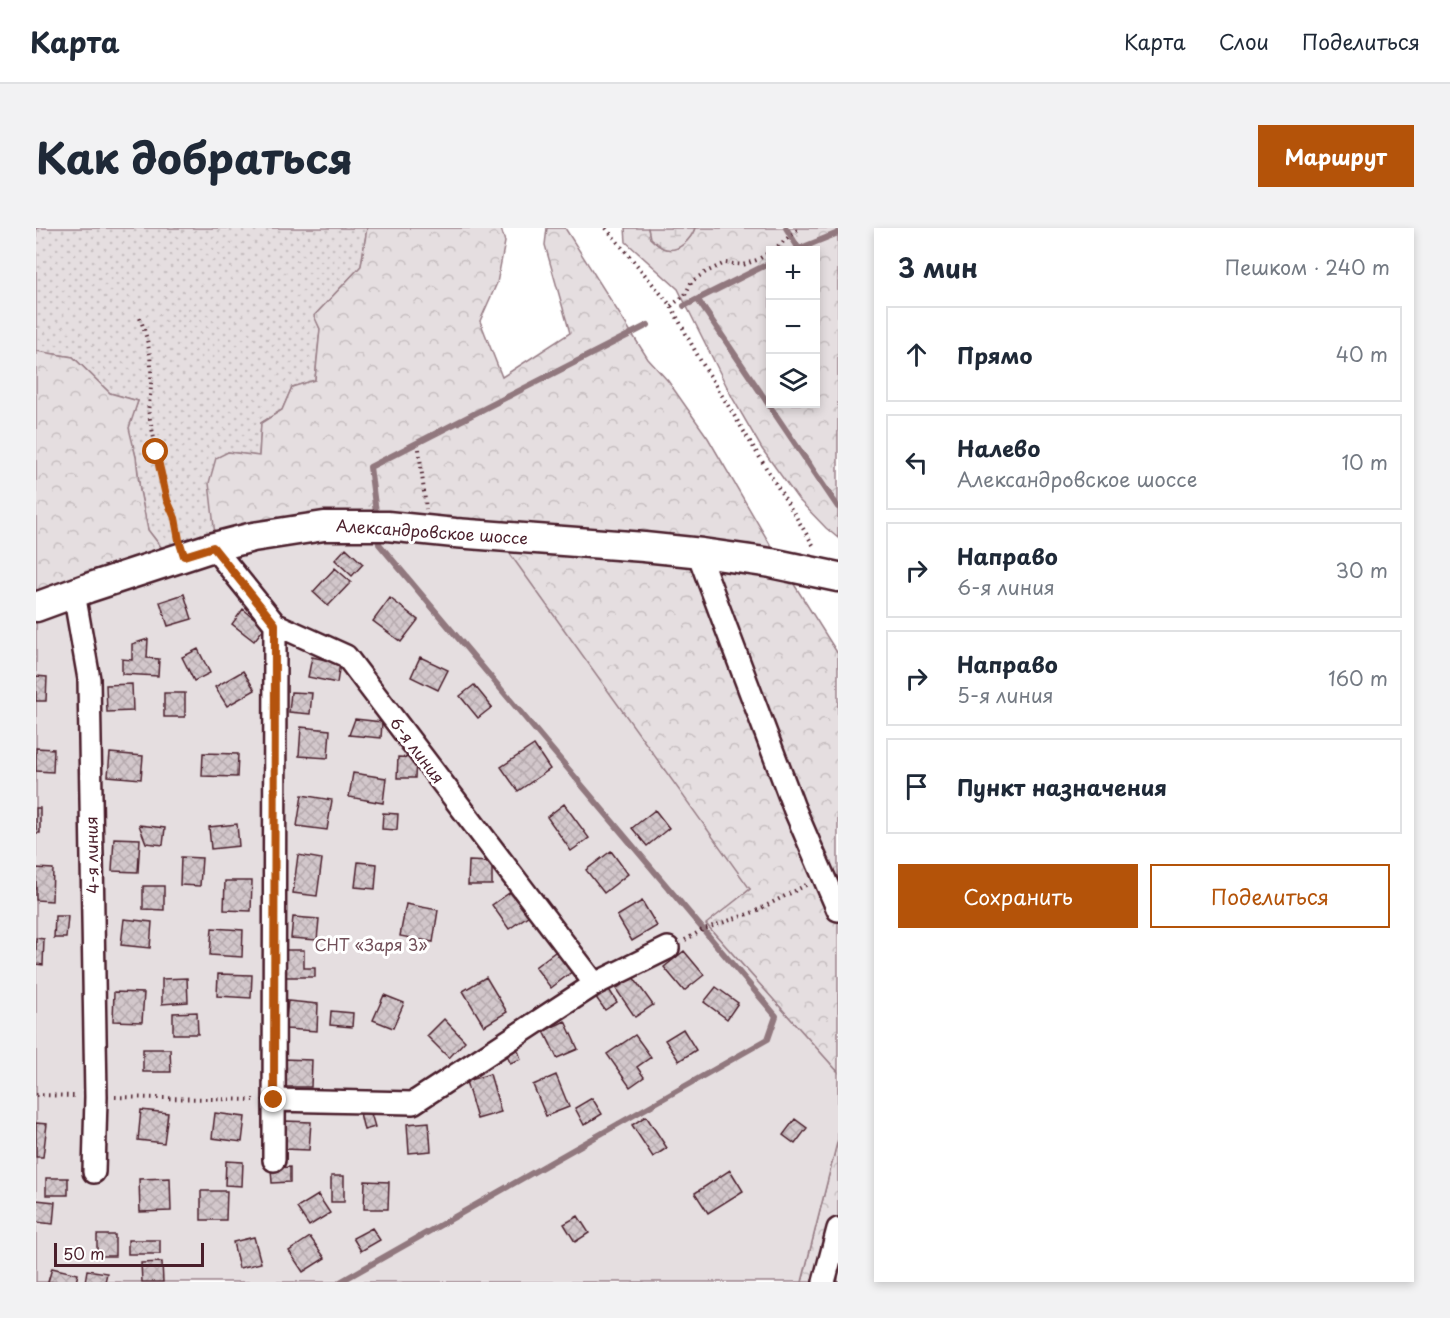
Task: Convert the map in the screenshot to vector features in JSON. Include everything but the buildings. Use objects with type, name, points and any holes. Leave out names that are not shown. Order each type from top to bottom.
[{"type":"street","name":"Александровское шоссе","points":[[36,607],[213,547],[253,537],[324,526],[378,526],[698,553],[771,563],[835,576]]},
{"type":"street","name":"6-я линия","points":[[213,547],[275,624],[346,656],[595,984]]},
{"type":"street","points":[[698,553],[794,808],[838,910]]},
{"type":"street","name":"4-я линия","points":[[74,593],[90,679],[96,1107],[94,1172]]},
{"type":"street","points":[[274,1160],[275,624]]},
{"type":"street","points":[[274,1100],[413,1103],[595,984],[668,948]]},
{"type":"street","points":[[824,1282],[838,1229]]},
{"type":"path","points":[[606,228],[671,306],[699,358],[835,576]]},
{"type":"path","points":[[778,246],[800,228]]},
{"type":"path","points":[[671,306],[685,295],[692,281],[706,272],[725,263],[743,265],[766,255]]},
{"type":"path","points":[[140,318],[151,355],[148,410],[167,500],[175,518],[184,556]]},
{"type":"path","points":[[419,449],[429,530]]},
{"type":"path","points":[[668,948],[704,929],[754,912],[823,876]]},
{"type":"path","points":[[36,1095],[96,1107],[274,1100]]},
{"type":"green space","points":[[36,228],[367,228],[361,266],[315,315],[320,329],[315,380],[292,387],[282,410],[261,423],[259,456],[228,452],[216,544],[167,559],[148,530],[136,457],[128,428],[138,401],[110,393],[73,357],[36,351]]},
{"type":"green space","points":[[367,228],[501,228],[505,242],[497,283],[480,321],[502,377],[570,333],[545,245],[547,228],[565,228],[648,359],[668,381],[708,438],[785,570],[838,654],[838,1072],[705,923],[750,889],[216,544],[209,483],[216,458],[228,452],[259,456],[261,423],[282,410],[292,387],[315,380],[320,329],[314,316],[361,266]]},
{"type":"green space","points":[[625,228],[648,228],[653,241],[666,249],[675,249],[684,244],[695,228],[838,228],[838,538],[798,499],[762,449],[733,399],[678,289],[626,242]]},
{"type":"green space","points":[[648,228],[695,228],[691,236],[680,247],[666,249],[650,238]]},
{"type":"green space","points":[[36,351],[73,357],[110,393],[138,401],[129,428],[136,457],[140,491],[148,530],[167,559],[36,607]]},
{"type":"green space","name":"СНТ «Заря 3»","points":[[495,533],[750,889],[706,924],[838,1072],[838,1139],[802,1282],[36,1282],[36,607],[216,544]]},
{"type":"green space","points":[[838,1139],[838,1282],[802,1282]]},
{"type":"waterway","points":[[786,228],[797,246]]},
{"type":"waterway","points":[[806,246],[838,233]]},
{"type":"waterway","points":[[684,306],[766,265]]},
{"type":"waterway","points":[[698,300],[838,507]]},
{"type":"waterway","points":[[377,520],[370,467],[648,325]]},
{"type":"waterway","points":[[340,1282],[768,1039],[776,1016],[379,544],[378,533]]},
{"type":"route","points":[[156,452],[167,500],[175,518],[184,556],[213,547],[275,624],[274,1100]]}]
